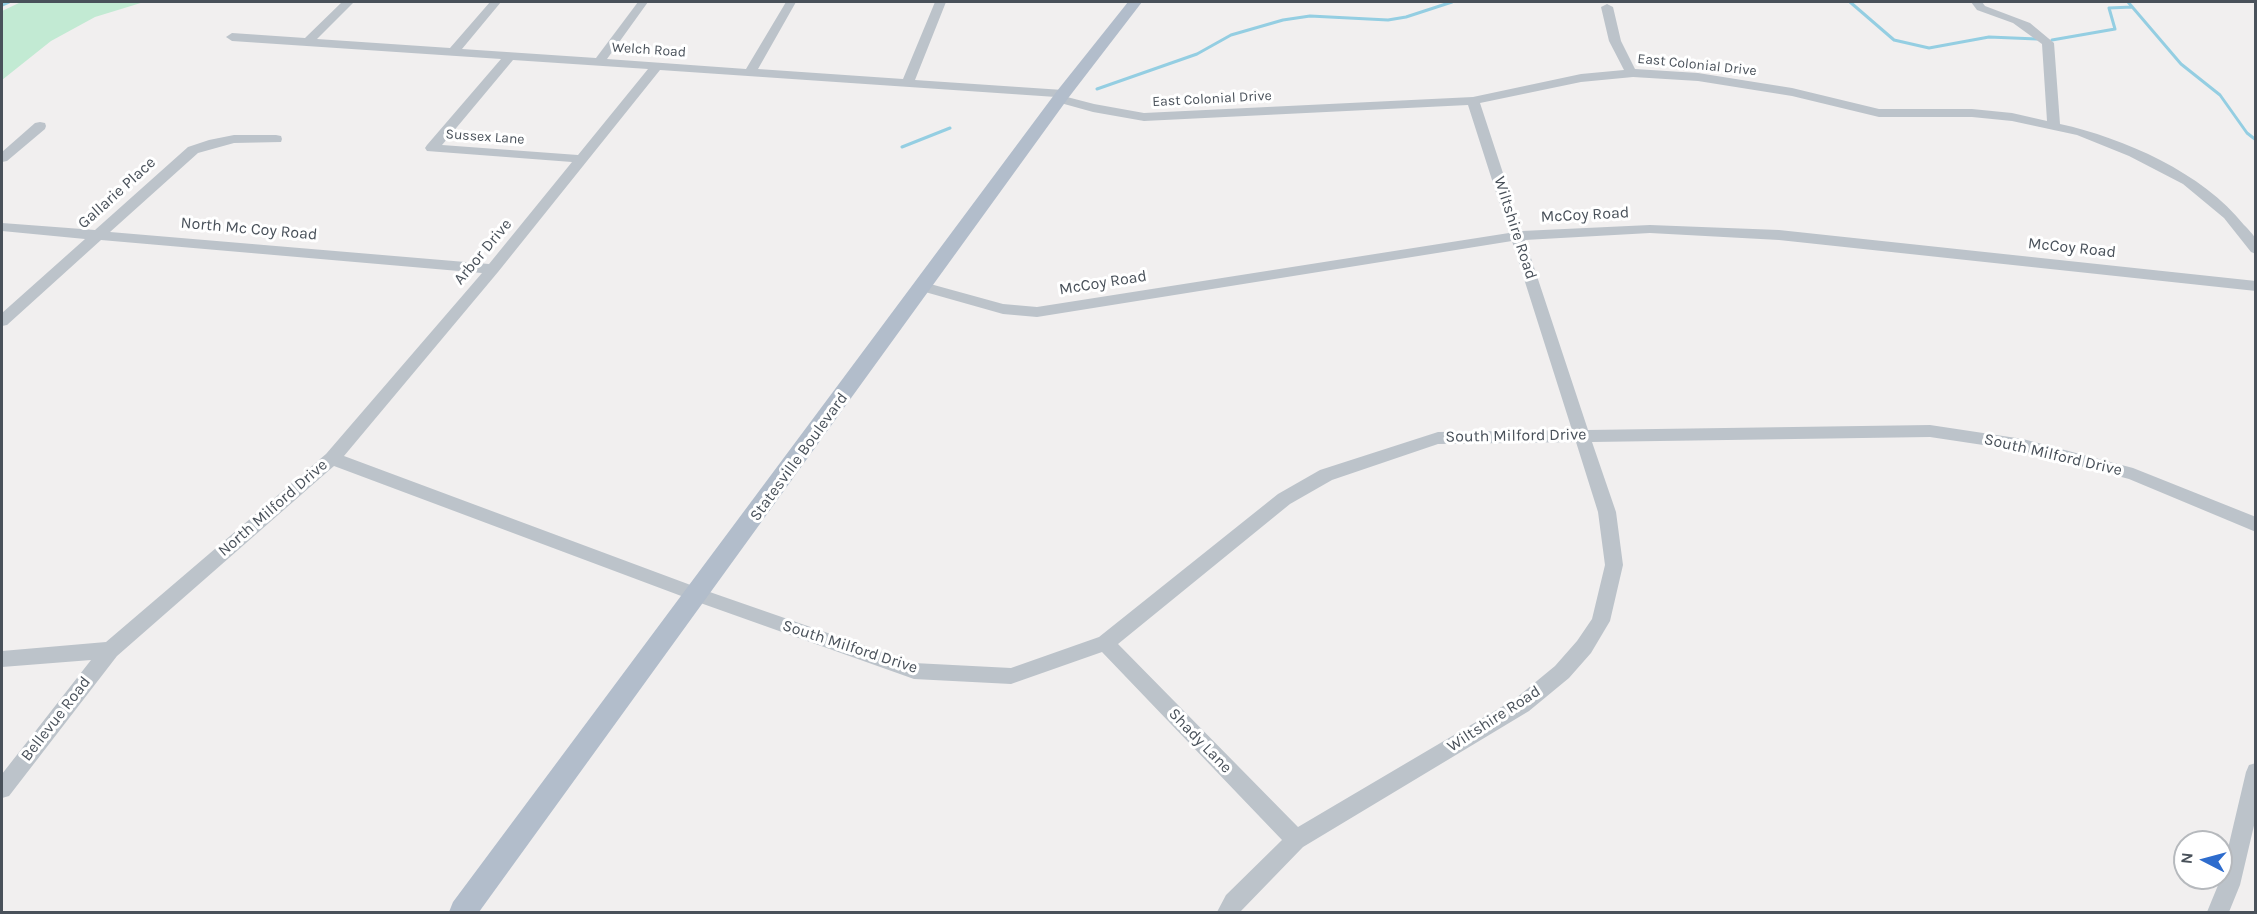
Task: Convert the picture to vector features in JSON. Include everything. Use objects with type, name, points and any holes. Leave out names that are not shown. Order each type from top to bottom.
[{"type":"main road","name":"Statesville Boulevard","points":[[464,912],[1062,96],[1135,2]]},
{"type":"street","points":[[308,42],[348,2]]},
{"type":"street","points":[[453,52],[496,2]]},
{"type":"street","points":[[599,62],[643,2]]},
{"type":"street","points":[[750,72],[791,2]]},
{"type":"street","points":[[908,82],[941,2]]},
{"type":"street","points":[[1977,2],[1981,8],[2012,17],[2026,25],[2040,34],[2048,43],[2054,125]]},
{"type":"street","points":[[1607,7],[1615,41],[1631,73]]},
{"type":"street","name":"Welch Road","points":[[232,37],[908,82],[1062,96]]},
{"type":"street","name":"Sussex Lane","points":[[510,56],[432,148],[583,159]]},
{"type":"street","name":"Arbor Drive","points":[[332,458],[493,269],[657,66]]},
{"type":"street","name":"East Colonial Drive","points":[[1062,96],[1113,113],[1144,117],[1473,101],[1581,78],[1631,73],[1698,77],[1744,83],[1879,113],[1972,113],[2054,125],[2106,140],[2188,180],[2229,215],[2256,249]]},
{"type":"street","name":"Wiltshire Road","points":[[1228,912],[1234,903],[1296,840],[1522,705],[1562,672],[1584,647],[1601,621],[1614,565],[1607,512],[1473,101]]},
{"type":"street","points":[[2,158],[40,126]]},
{"type":"street","name":"Gallarie Place","points":[[2,321],[193,150],[223,139],[243,137],[276,139]]},
{"type":"street","name":"North Mc Coy Road","points":[[2,227],[493,269]]},
{"type":"street","name":"McCoy Road","points":[[923,287],[1003,309],[1038,312],[1517,236],[1650,229],[1779,235],[2256,286]]},
{"type":"street","name":"South Milford Drive","points":[[698,595],[914,671],[1011,676],[1105,643],[1284,500],[1326,475],[1438,438],[1583,434],[1930,431],[1973,436],[2066,455],[2133,474],[2256,525]]},
{"type":"street","name":"North Milford Drive","points":[[110,650],[332,458],[698,595]]},
{"type":"street","name":"Shady Lane","points":[[1105,643],[1296,840]]},
{"type":"street","points":[[2,659],[110,650]]},
{"type":"street","name":"Bellevue Road","points":[[2,789],[110,650]]},
{"type":"street","points":[[2218,912],[2229,885],[2256,772]]},
{"type":"green space","points":[[21,2],[144,2],[95,17],[51,41],[2,80],[2,11]]},
{"type":"waterway","points":[[2,5],[9,2]]},
{"type":"waterway","points":[[1097,89],[1197,54],[1231,35],[1283,20],[1310,16],[1388,20],[1406,17],[1452,2]]},
{"type":"waterway","points":[[1850,2],[1894,40],[1929,48],[1989,37],[2037,39]]},
{"type":"waterway","points":[[2128,2],[2181,64],[2220,95],[2247,133],[2256,140]]},
{"type":"waterway","points":[[2052,40],[2115,29],[2109,8],[2132,7]]},
{"type":"waterway","points":[[902,147],[950,128]]}]
